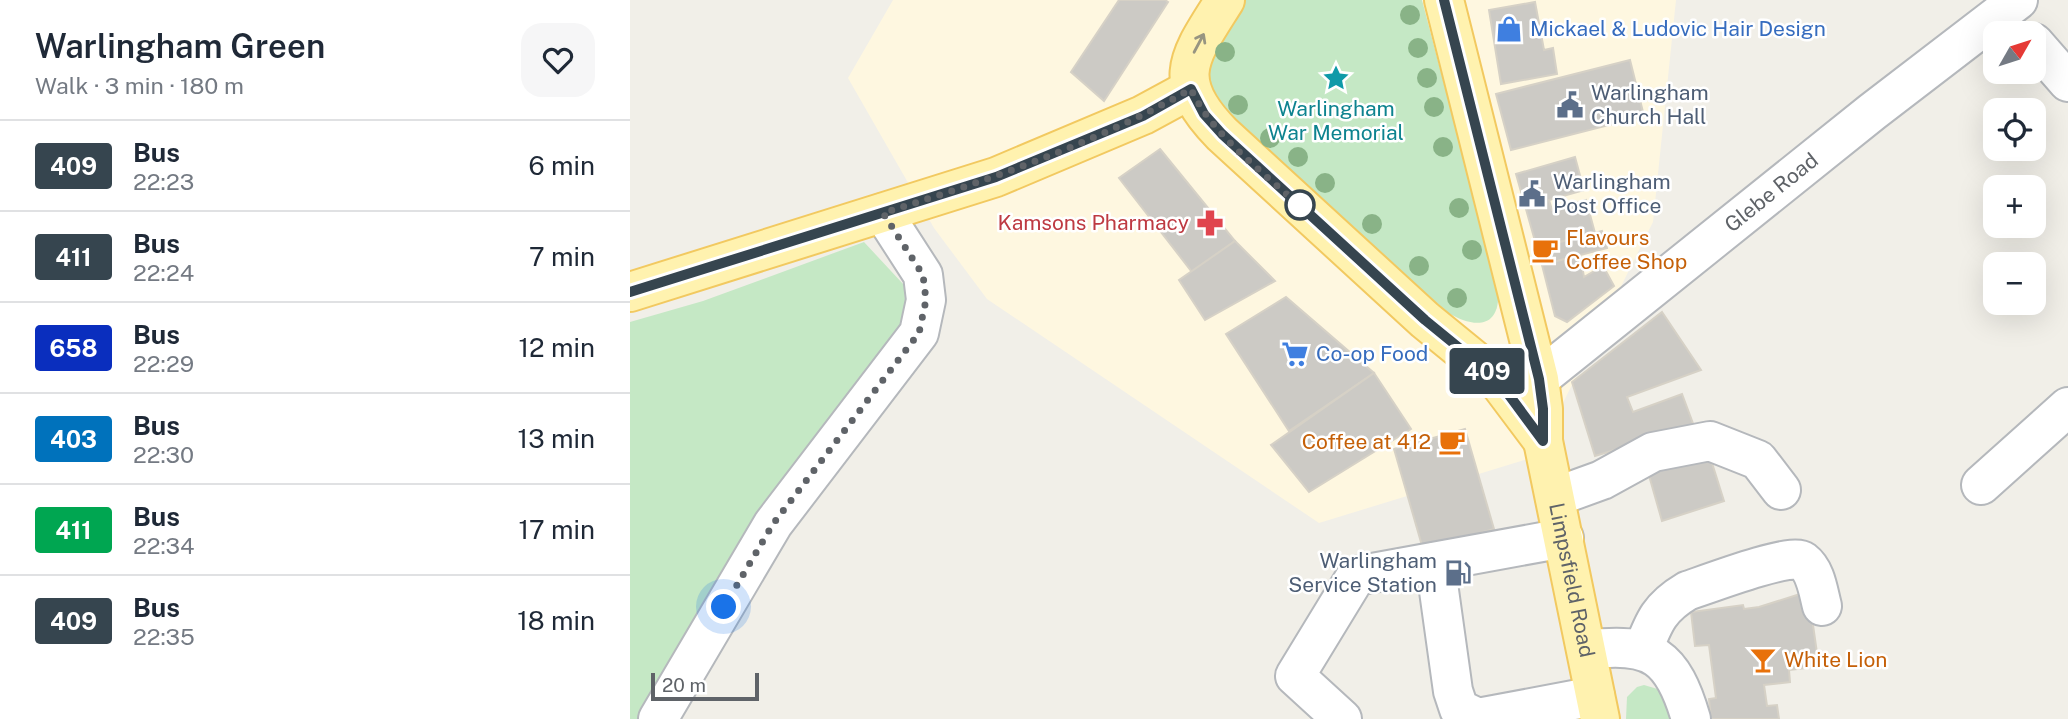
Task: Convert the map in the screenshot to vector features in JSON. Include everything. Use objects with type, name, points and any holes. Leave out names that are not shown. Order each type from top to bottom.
[{"type":"main road","points":[[630,292],[996,177],[1143,116],[1191,89],[1188,78],[1194,51],[1225,0]]},
{"type":"main road","name":"Limpsfield Road","points":[[1444,0],[1539,379],[1543,441],[1598,707]]},
{"type":"main road","name":"Limpsfield Road","points":[[1191,89],[1204,114],[1222,134],[1425,320],[1459,346],[1501,385],[1543,441]]},
{"type":"main road","points":[[1459,346],[1476,346],[1498,338],[1514,327],[1521,314]]},
{"type":"street","name":"Glebe Road","points":[[1539,379],[1872,112],[2016,14]]},
{"type":"street","points":[[2046,57],[2068,82]]},
{"type":"street","points":[[658,719],[773,524],[919,333],[926,300],[923,275],[883,213]]},
{"type":"street","points":[[1981,485],[2068,407]]},
{"type":"street","points":[[1555,497],[1602,480],[1654,453],[1710,441],[1758,460],[1781,490]]},
{"type":"street","points":[[1342,719],[1295,676],[1356,576],[1564,538]]},
{"type":"street","points":[[1643,650],[1657,616],[1674,599],[1687,591],[1782,560],[1799,558],[1805,562],[1814,579],[1822,606]]},
{"type":"street","points":[[1435,562],[1453,691],[1459,709],[1478,718],[1598,707]]},
{"type":"street","points":[[1587,650],[1611,647],[1643,650],[1667,666],[1676,678],[1691,719]]},
{"type":"shaded area","points":[[893,0],[1676,0],[1653,222],[1558,413],[1544,454],[1319,523],[987,299],[934,228],[848,78]]},
{"type":"green space","points":[[1242,0],[1422,0],[1498,290],[1498,303],[1490,319],[1476,323],[1447,312],[1234,123],[1208,88],[1207,58]]},
{"type":"green space","points":[[864,242],[904,285],[906,314],[895,341],[640,719],[630,719],[630,322],[703,301]]},
{"type":"green space","points":[[1644,685],[1661,690],[1679,719],[1626,719],[1627,697],[1637,687]]},
{"type":"building","points":[[1119,0],[1168,2],[1104,101],[1071,72]]},
{"type":"building","points":[[1535,2],[1544,50],[1553,48],[1557,74],[1501,84],[1489,10]]},
{"type":"building","name":"Warlingham Church Hall","points":[[1630,60],[1644,116],[1511,150],[1496,94]]},
{"type":"building","points":[[1160,149],[1235,241],[1192,272],[1119,178]]},
{"type":"building","points":[[1575,157],[1584,190],[1549,200],[1552,210],[1586,200],[1595,233],[1537,248],[1516,174]]},
{"type":"building","points":[[1602,231],[1607,248],[1542,265],[1537,248]]},
{"type":"building","points":[[1235,241],[1275,281],[1205,320],[1179,280]]},
{"type":"building","points":[[1580,255],[1584,277],[1603,266],[1614,286],[1567,322],[1555,316],[1542,265]]},
{"type":"building","name":"Co-op Food","points":[[1286,297],[1374,373],[1289,431],[1226,334]]},
{"type":"building","points":[[1662,312],[1701,370],[1627,397],[1633,412],[1682,394],[1694,426],[1595,456],[1572,382]]},
{"type":"building","points":[[1374,373],[1411,429],[1309,492],[1271,445]]},
{"type":"building","points":[[1465,429],[1494,529],[1423,549],[1394,449]]},
{"type":"building","points":[[1707,447],[1724,501],[1662,521],[1646,465]]},
{"type":"building","name":"White Lion","points":[[1800,594],[1808,619],[1812,618],[1817,653],[1813,654],[1816,667],[1789,670],[1790,682],[1764,685],[1767,706],[1777,705],[1779,719],[1711,719],[1709,699],[1716,698],[1709,645],[1695,646],[1691,612],[1743,605],[1744,609],[1759,607]]},
{"type":"bus line","name":"409","points":[[630,292],[996,177],[1143,116],[1191,89],[1204,114],[1222,134],[1425,320],[1459,346],[1501,385],[1543,441],[1539,379],[1444,0]]},
{"type":"place","name":"Mickael & Ludovic Hair Design","points":[[1509,29]]},
{"type":"place","name":"Warlingham War Memorial","points":[[1336,78]]},
{"type":"place","name":"Warlingham Church Hall","points":[[1570,105]]},
{"type":"place","name":"Warlingham Post Office","points":[[1532,194]]},
{"type":"place","name":"Kamsons Pharmacy","points":[[1210,223]]},
{"type":"place","name":"Flavours Coffee Shop","points":[[1545,250]]},
{"type":"place","name":"Co-op Food","points":[[1295,354]]},
{"type":"place","name":"Coffee at 412","points":[[1452,442]]},
{"type":"place","name":"Warlingham Service Station","points":[[1458,573]]},
{"type":"place","name":"White Lion","points":[[1763,660]]},
{"type":"route","points":[[724,607],[773,524],[919,333],[926,300],[923,275],[883,213],[996,177],[1143,116],[1191,89],[1213,125],[1303,209],[1300,205]]}]
